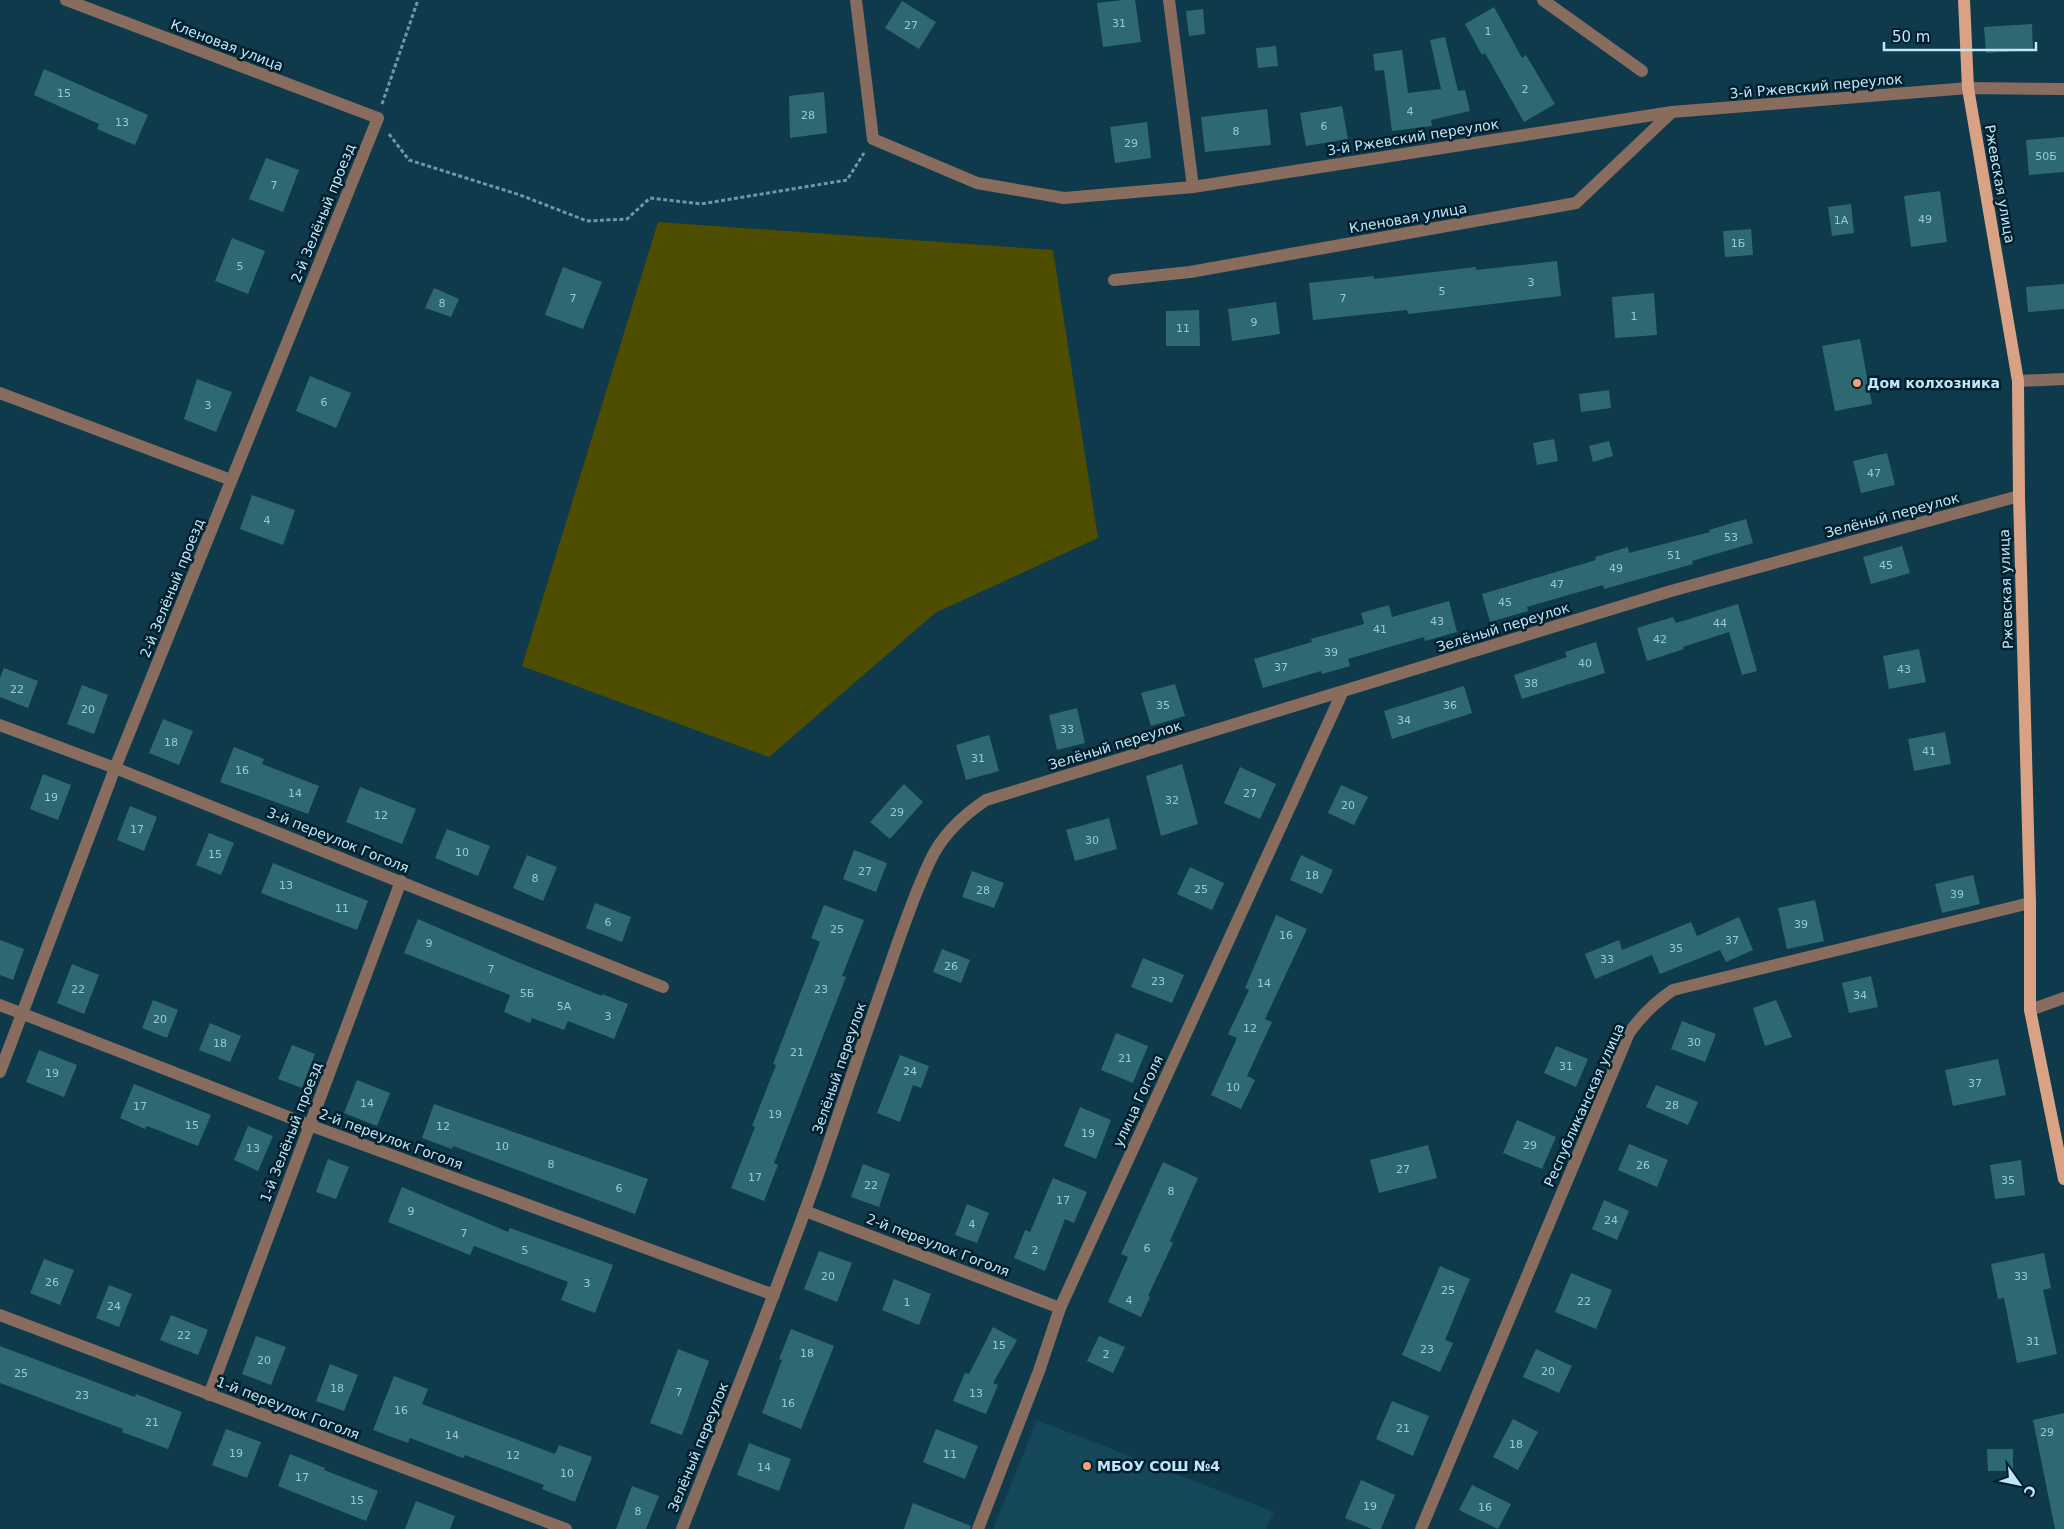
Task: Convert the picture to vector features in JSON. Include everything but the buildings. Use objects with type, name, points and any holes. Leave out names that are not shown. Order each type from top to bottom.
[{"type":"main road","name":"Ржевская улица","points":[[1964,0],[1968,88],[2018,381],[2019,496],[2030,903],[2030,1010],[2064,1179]]},
{"type":"street","name":"Кленовая улица","points":[[66,0],[378,118]]},
{"type":"street","points":[[856,0],[872,139]]},
{"type":"street","points":[[1169,0],[1193,187]]},
{"type":"street","points":[[1543,0],[1642,71]]},
{"type":"street","name":"3-й Ржевский переулок","points":[[872,139],[977,183],[1064,198],[1193,187],[1672,112],[1968,88],[2064,89]]},
{"type":"street","name":"Кленовая улица","points":[[1114,280],[1190,272],[1576,203],[1672,112]]},
{"type":"street","name":"2-й Зелёный проезд","points":[[0,1072],[115,768],[378,118]]},
{"type":"street","points":[[2018,381],[2064,379]]},
{"type":"street","points":[[0,393],[231,480]]},
{"type":"street","name":"Зелёный переулок","points":[[682,1529],[805,1211],[909,911],[930,860],[940,842],[968,812],[986,800],[1342,693],[1671,591],[2019,496]]},
{"type":"street","name":"улица Гоголя","points":[[978,1529],[1039,1371],[1060,1308],[1342,693]]},
{"type":"street","name":"3-й переулок Гоголя","points":[[0,725],[115,768],[401,881],[663,987]]},
{"type":"street","name":"1-й Зелёный проезд","points":[[209,1395],[401,881]]},
{"type":"street","name":"Республиканская улица","points":[[1421,1529],[1621,1051],[1629,1033],[1654,1003],[1673,990],[2030,903]]},
{"type":"street","points":[[2030,1010],[2064,998]]},
{"type":"street","name":"2-й переулок Гоголя","points":[[0,1005],[310,1125],[774,1295]]},
{"type":"street","name":"2-й переулок Гоголя","points":[[805,1211],[1060,1308]]},
{"type":"street","name":"1-й переулок Гоголя","points":[[0,1315],[566,1529]]},
{"type":"path","points":[[418,0],[378,118],[409,160],[520,195],[587,221],[628,218],[650,198],[701,204],[847,180],[872,139]]},
{"type":"shaded area","points":[[658,222],[1053,250],[1098,538],[935,613],[769,757],[522,666]]},
{"type":"shaded area","name":"МБОУ СОШ №4","points":[[1037,1420],[1274,1512],[1266,1529],[993,1529]]},
{"type":"place","name":"Дом колхозника","points":[[1857,383]]},
{"type":"place","name":"МБОУ СОШ №4","points":[[1087,1466]]}]
